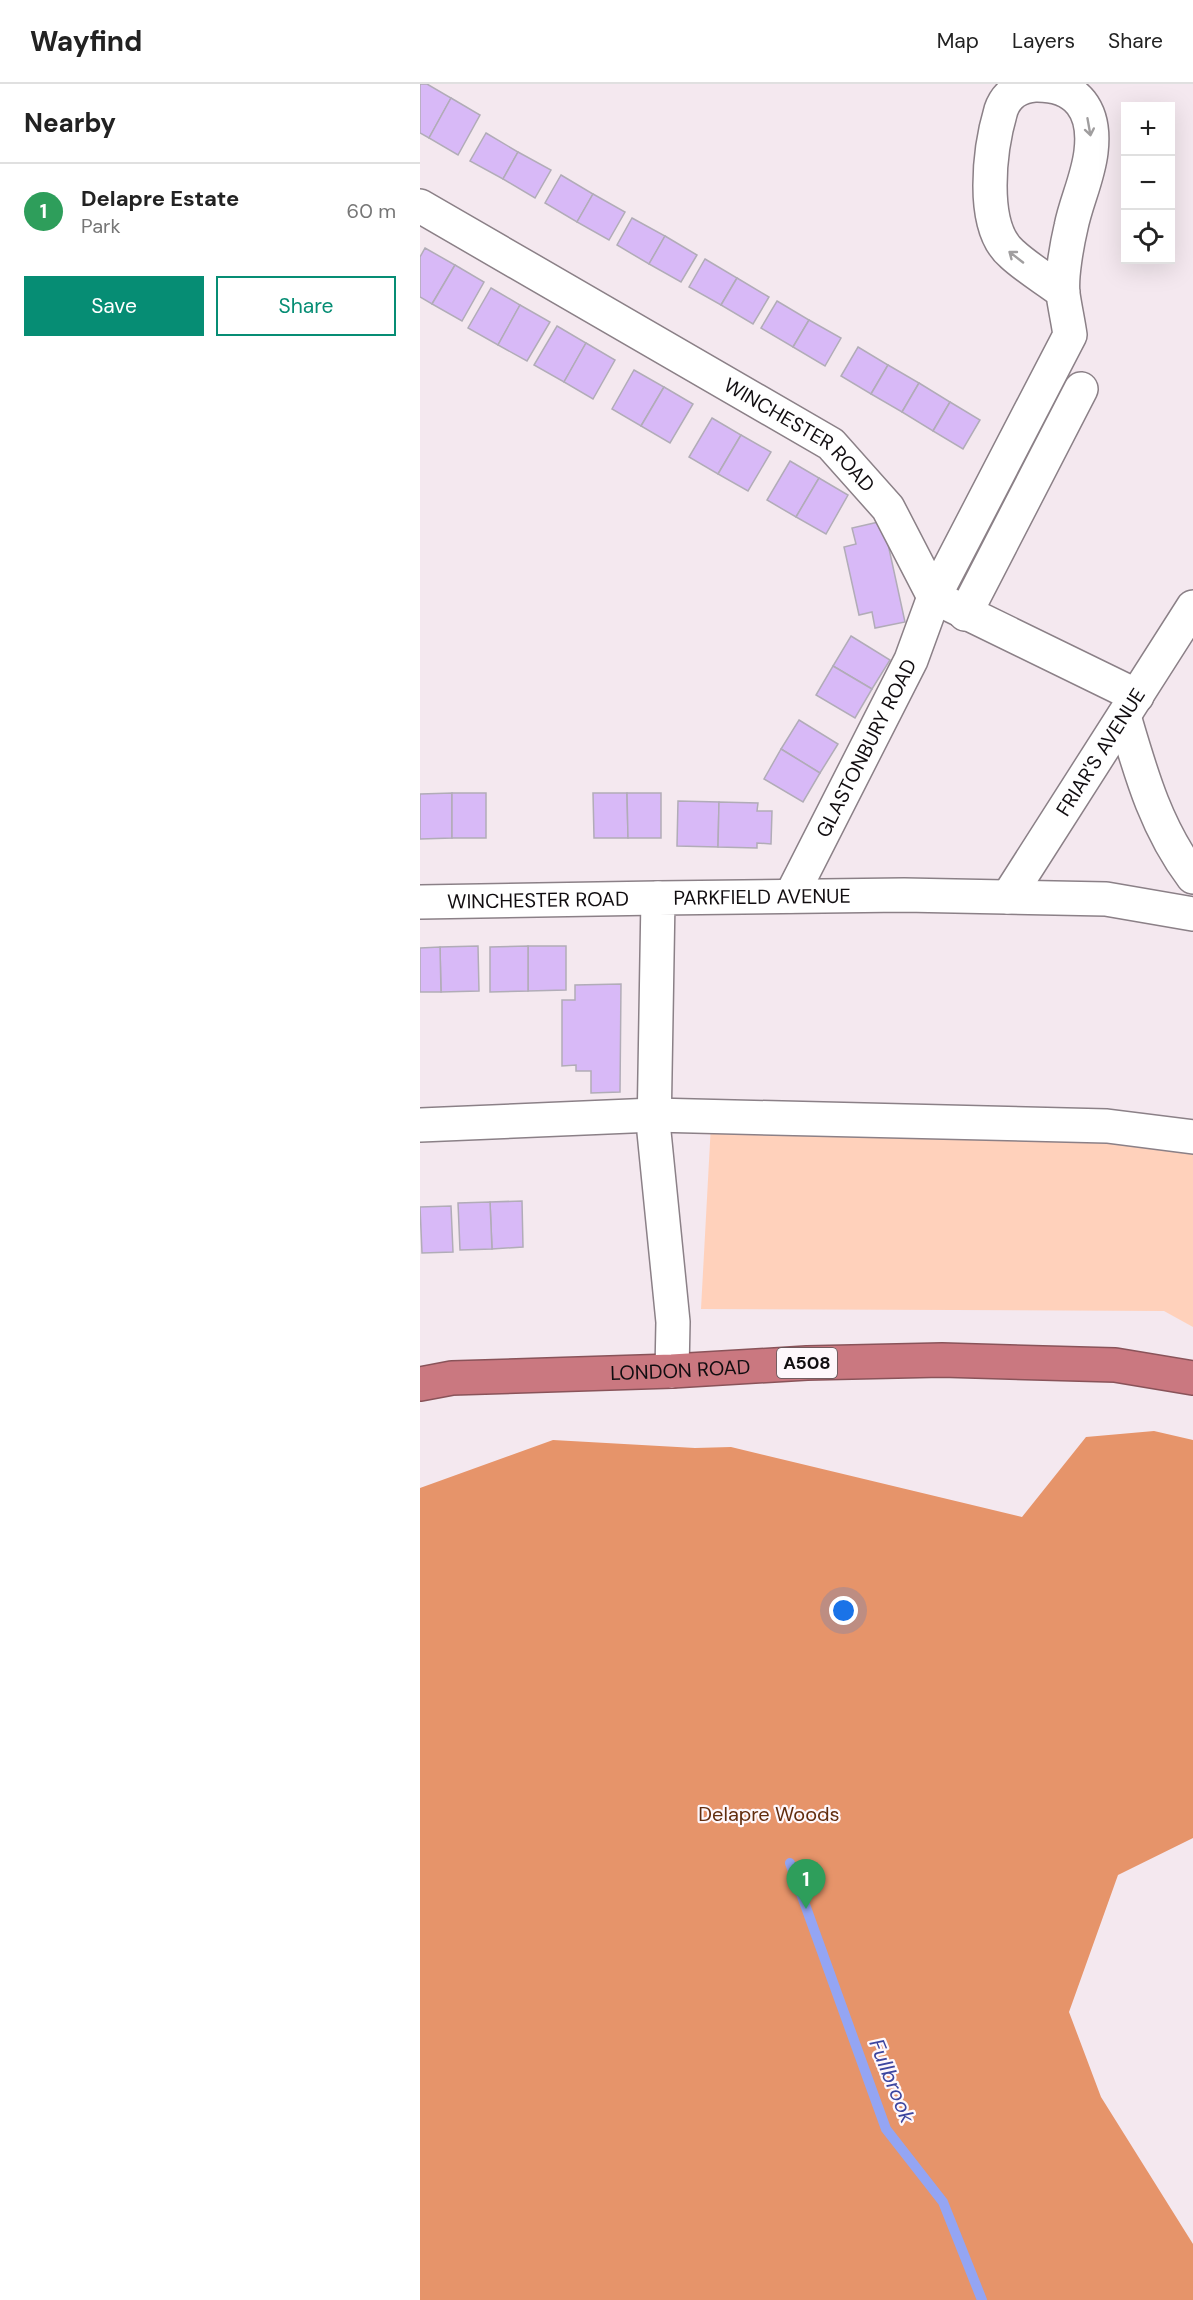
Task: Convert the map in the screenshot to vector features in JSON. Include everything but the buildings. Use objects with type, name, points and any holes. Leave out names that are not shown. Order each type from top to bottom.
[{"type":"highway","name":"LONDON ROAD","points":[[420,1384],[452,1378],[672,1371],[807,1363],[942,1360],[1115,1365],[1193,1378]]},
{"type":"street","name":"GLASTONBURY ROAD","points":[[791,896],[911,660],[934,597],[1070,335],[1063,292],[1071,225],[1091,152],[1091,127],[1082,101],[1067,90],[1056,84],[1032,85],[1014,90],[1002,107],[996,129],[990,188],[993,220],[1001,242],[1011,254],[1063,292]]},
{"type":"street","name":"WINCHESTER ROAD","points":[[420,206],[831,444],[888,508],[934,597]]},
{"type":"street","points":[[965,614],[1081,389]]},
{"type":"street","points":[[934,597],[1131,706],[1150,803],[1164,833],[1193,877]]},
{"type":"street","name":"FRIAR'S AVENUE","points":[[1008,897],[1193,607]]},
{"type":"street","name":"PARKFIELD AVENUE","points":[[672,1371],[673,1322],[654,1132],[658,898],[791,896],[1106,899],[1193,914]]},
{"type":"street","name":"WINCHESTER ROAD","points":[[420,902],[658,898]]},
{"type":"street","points":[[420,1125],[654,1115],[1107,1126],[1193,1137]]},
{"type":"shaded area","points":[[711,1124],[1193,1144],[1193,1327],[1164,1311],[701,1309]]},
{"type":"green space","name":"Delapre Woods","points":[[1154,1431],[1193,1440],[1193,1838],[1118,1875],[1069,2012],[1101,2097],[1193,2244],[1193,2300],[420,2300],[420,1488],[553,1440],[695,1448],[731,1447],[1022,1517],[1086,1437]]},
{"type":"waterway","name":"Fullbrook","points":[[790,1863],[886,2129],[943,2202],[982,2300]]},
{"type":"place","name":"Delapre Estate","points":[[806,1909]]}]
